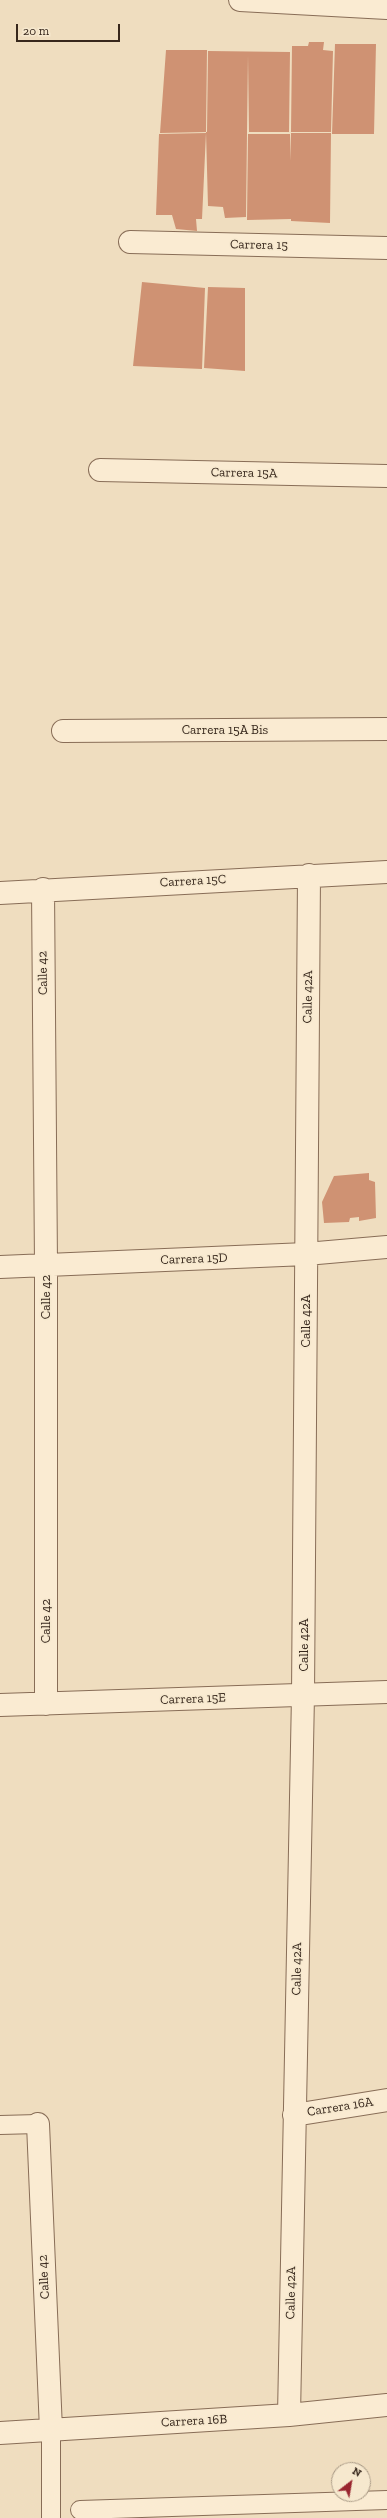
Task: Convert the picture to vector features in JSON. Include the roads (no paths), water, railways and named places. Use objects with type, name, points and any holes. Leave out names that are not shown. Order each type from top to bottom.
[{"type":"street","points":[[240,0],[387,8]]},
{"type":"street","name":"Carrera 15","points":[[130,242],[387,248]]},
{"type":"street","name":"Carrera 15A","points":[[100,470],[387,476]]},
{"type":"street","name":"Carrera 15A Bis","points":[[63,732],[387,729]]},
{"type":"street","name":"Carrera 15C","points":[[0,893],[43,889],[387,872]]},
{"type":"street","name":"Calle 42A","points":[[289,2415],[303,1695],[309,875]]},
{"type":"street","name":"Calle 42","points":[[43,889],[46,1265],[46,1704]]},
{"type":"street","name":"Carrera 15D","points":[[0,1267],[306,1254],[387,1248]]},
{"type":"street","name":"Carrera 15E","points":[[0,1705],[387,1692]]},
{"type":"street","name":"Carrera 16A","points":[[294,2115],[387,2100]]},
{"type":"street","name":"Calle 42","points":[[38,2124],[52,2430]]},
{"type":"street","name":"Carrera 16B","points":[[0,2433],[289,2415],[387,2405]]},
{"type":"lane","points":[[0,2126],[38,2124]]},
{"type":"lane","points":[[51,2518],[52,2430]]},
{"type":"lane","points":[[80,2510],[387,2500]]}]
